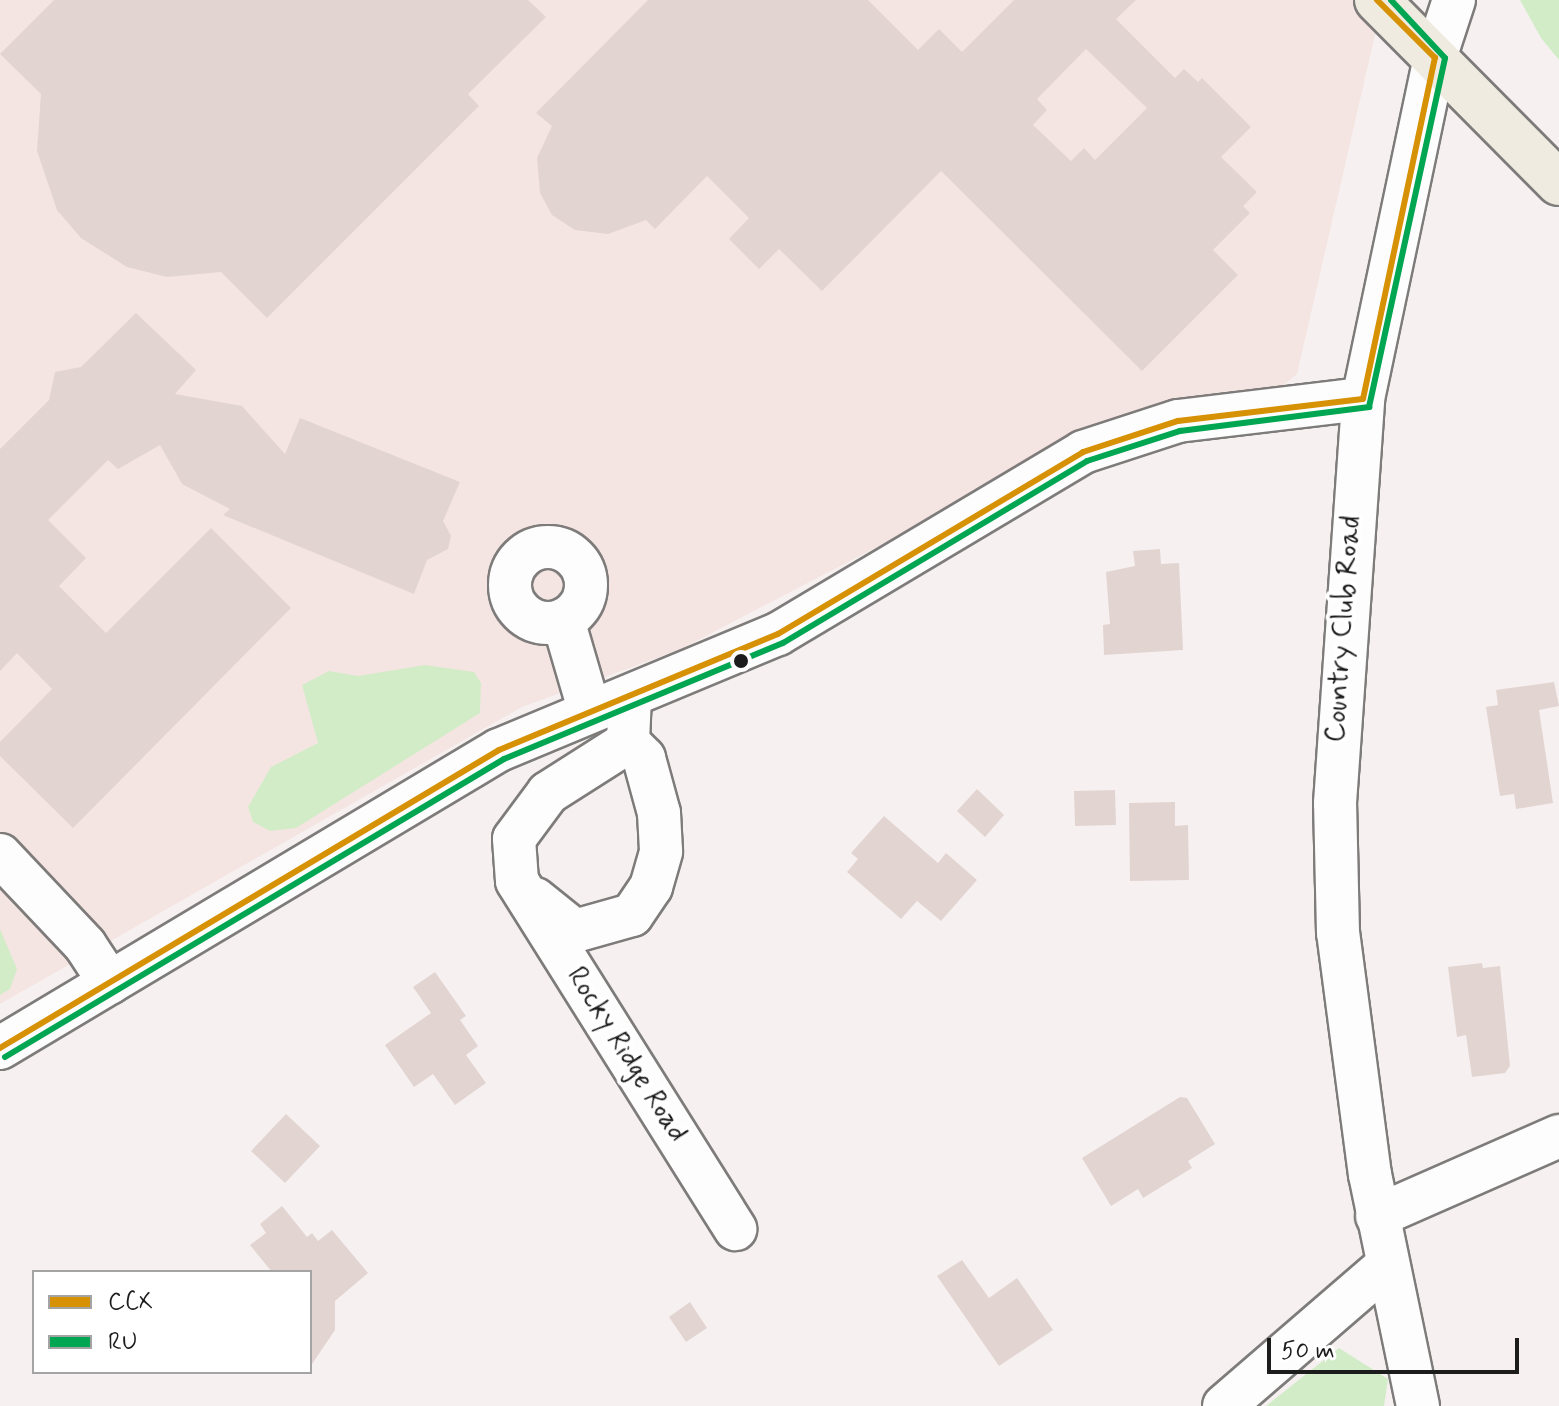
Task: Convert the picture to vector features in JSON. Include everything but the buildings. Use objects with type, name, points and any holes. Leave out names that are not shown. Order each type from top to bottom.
[{"type":"main road","points":[[1377,0],[1559,183]]},
{"type":"street","name":"Country Club Road","points":[[1418,1406],[1377,1216],[1338,933],[1335,803],[1363,399],[1435,58],[1454,0]]},
{"type":"street","points":[[0,1048],[499,750],[589,709],[630,696],[778,634],[1083,452],[1178,421],[1363,399]]},
{"type":"street","points":[[563,620],[589,709]]},
{"type":"street","points":[[628,742],[630,696]]},
{"type":"street","name":"Rocky Ridge Road","points":[[517,881],[575,931],[632,915],[651,887],[661,851],[652,783],[644,758],[628,742],[566,778],[529,815],[514,839],[517,881],[735,1229]]},
{"type":"street","points":[[0,855],[85,945],[110,983]]},
{"type":"street","points":[[1377,1216],[1559,1136]]},
{"type":"street","points":[[1224,1406],[1386,1266]]},
{"type":"shaded area","points":[[0,0],[1383,0],[1297,374],[1280,388],[1058,453],[679,650],[522,707],[0,1004]]},
{"type":"green space","points":[[1520,0],[1559,0],[1559,60],[1541,38]]},
{"type":"green space","points":[[425,665],[474,672],[481,683],[480,713],[296,828],[270,831],[253,822],[248,807],[271,767],[318,743],[302,685],[329,671],[358,676]]},
{"type":"green space","points":[[0,929],[17,969],[10,989],[0,995]]},
{"type":"green space","points":[[1339,1348],[1388,1379],[1384,1406],[1266,1406]]},
{"type":"transit line","name":"CCX","points":[[1377,0],[1435,58]]},
{"type":"transit line","name":"RU","points":[[5,1057],[504,759],[783,643],[1087,461],[1180,431],[1369,407],[1445,58],[1391,0]]},
{"type":"transit line","name":"CCX","points":[[1363,399],[1435,58]]},
{"type":"transit line","name":"CCX","points":[[0,1048],[499,750],[778,634],[1083,452],[1178,421],[1363,399]]}]
